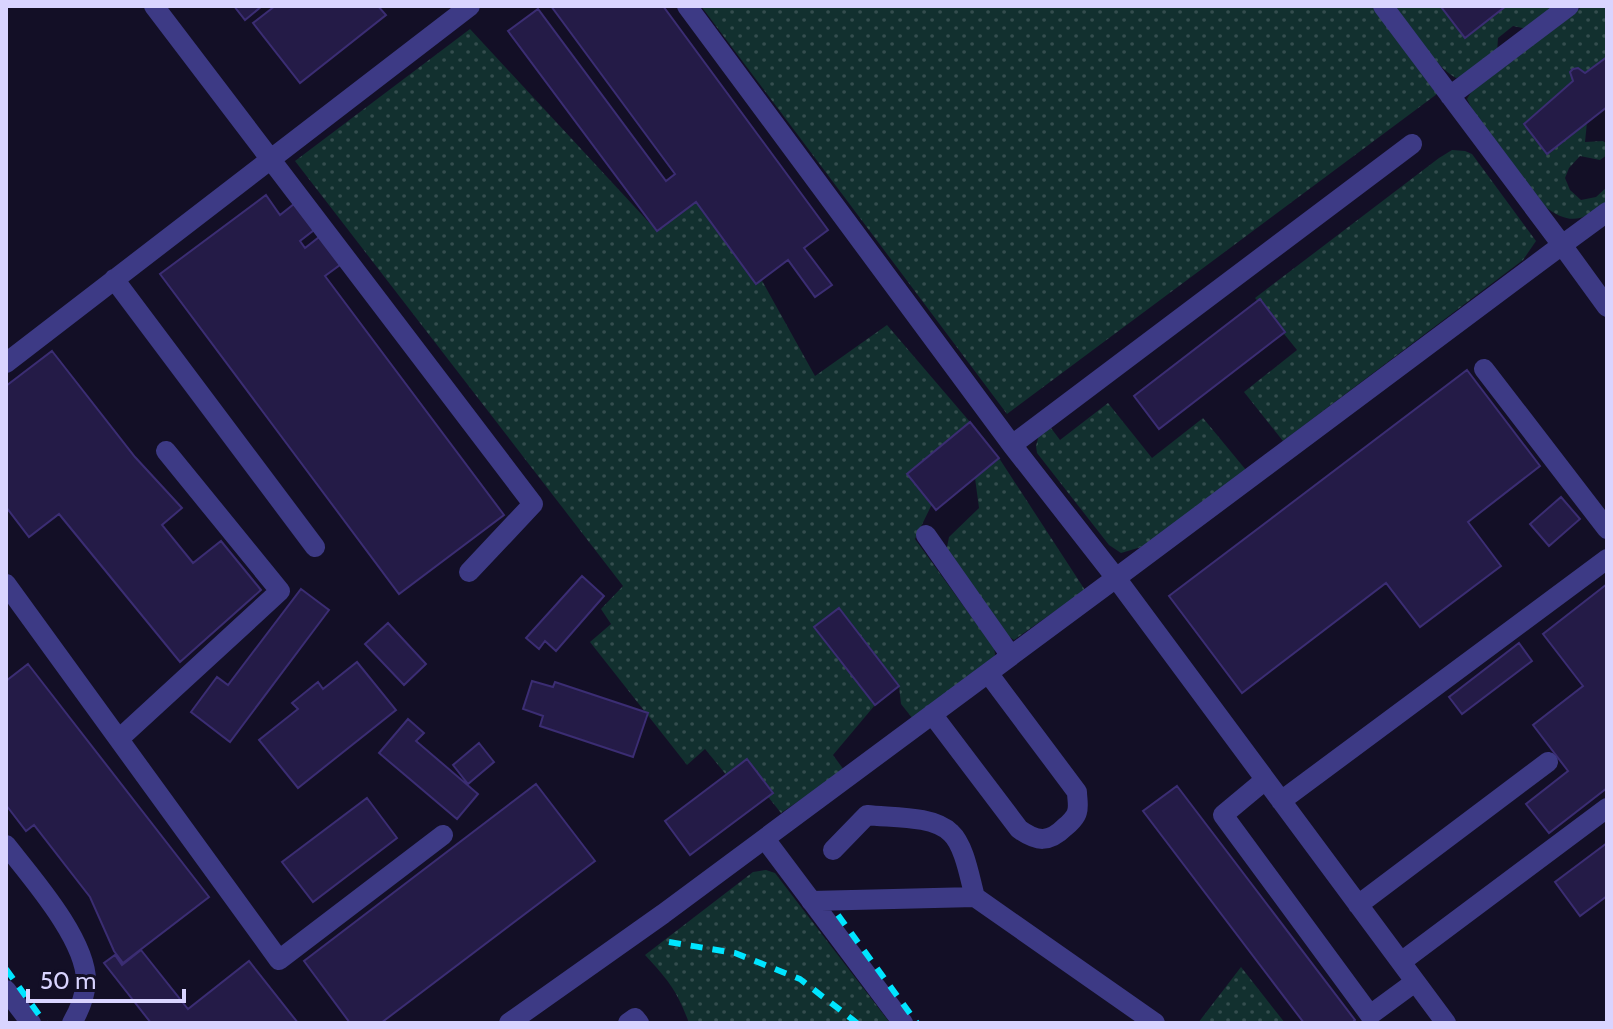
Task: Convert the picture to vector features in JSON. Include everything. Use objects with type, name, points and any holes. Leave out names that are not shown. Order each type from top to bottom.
[{"type":"lane","points":[[154,6],[533,504],[469,572]]},
{"type":"lane","points":[[6,363],[470,6]]},
{"type":"lane","points":[[687,6],[1446,1023]]},
{"type":"lane","points":[[1383,6],[1607,307]]},
{"type":"lane","points":[[1450,96],[1569,6]]},
{"type":"lane","points":[[1012,445],[1412,144]]},
{"type":"lane","points":[[509,1023],[765,839],[1607,212]]},
{"type":"lane","points":[[114,279],[315,547]]},
{"type":"lane","points":[[1484,369],[1607,529]]},
{"type":"lane","points":[[119,739],[280,591],[166,451]]},
{"type":"lane","points":[[926,535],[1011,656]]},
{"type":"lane","points":[[1281,801],[1607,559]]},
{"type":"lane","points":[[6,584],[279,960],[443,835]]},
{"type":"lane","points":[[932,714],[1019,829],[1031,838],[1054,837],[1078,811],[1077,792],[988,673]]},
{"type":"lane","points":[[1358,905],[1548,762]]},
{"type":"lane","points":[[1265,780],[1223,815],[1370,1015],[1415,982]]},
{"type":"lane","points":[[1401,962],[1607,808]]},
{"type":"lane","points":[[833,850],[867,815],[931,821],[952,834],[963,854],[975,897]]},
{"type":"lane","points":[[765,839],[903,1023]]},
{"type":"lane","points":[[6,845],[54,906],[79,951],[86,981],[80,1010],[72,1023]]},
{"type":"lane","points":[[811,901],[975,897],[1153,1022]]},
{"type":"lane","points":[[6,990],[31,1023]]},
{"type":"lane","points":[[628,1023],[635,1018],[639,1023]]},
{"type":"green space","points":[[701,6],[1372,6],[1437,94],[1007,414]]},
{"type":"green space","points":[[1395,6],[1557,6],[1527,29],[1513,26],[1498,38],[1497,53],[1466,75],[1456,78],[1431,56]]},
{"type":"green space","points":[[1583,6],[1607,6],[1607,107],[1587,122],[1585,142],[1603,141],[1607,144],[1607,155],[1600,160],[1580,156],[1565,178],[1570,190],[1581,200],[1596,197],[1607,187],[1607,202],[1583,217],[1569,219],[1544,206],[1467,99],[1474,87]]},
{"type":"green space","points":[[470,29],[657,231],[696,202],[756,283],[761,279],[815,376],[887,325],[970,422],[907,474],[932,504],[915,539],[994,648],[994,660],[913,719],[901,704],[899,686],[838,608],[814,628],[875,705],[833,755],[844,770],[781,813],[742,764],[728,777],[705,749],[687,765],[590,642],[611,624],[601,609],[623,586],[295,161]]},
{"type":"green space","points":[[1452,150],[1472,154],[1536,241],[1523,260],[1283,441],[1244,392],[1297,350],[1255,298]]},
{"type":"green space","points":[[1108,403],[1152,458],[1203,418],[1246,470],[1148,545],[1121,553],[1109,545],[1037,453],[1036,446],[1039,435],[1051,428],[1060,440]]},
{"type":"green space","points":[[999,458],[1085,590],[1014,640],[1002,632],[946,552],[949,537],[979,508],[975,478]]},
{"type":"green space","points":[[766,870],[775,873],[890,1023],[689,1023],[671,986],[645,955],[753,872]]},
{"type":"green space","points":[[1241,967],[1285,1023],[1198,1023]]},
{"type":"building","points":[[234,6],[262,6],[245,20]]},
{"type":"building","points":[[275,6],[378,6],[386,15],[300,83],[253,23]]},
{"type":"building","points":[[551,6],[663,6],[828,230],[804,248],[832,285],[815,297],[788,260],[756,284],[696,202],[657,231],[508,31],[538,9],[666,181],[675,174]]},
{"type":"building","points":[[1506,6],[1465,38],[1442,8]]},
{"type":"building","points":[[1607,57],[1607,107],[1547,154],[1524,124],[1573,81],[1570,72],[1573,69],[1578,68],[1585,73]]},
{"type":"building","points":[[266,195],[280,215],[294,204],[314,230],[300,241],[305,248],[323,234],[344,262],[325,276],[504,515],[399,594],[160,274]]},
{"type":"building","points":[[1260,299],[1285,332],[1159,429],[1134,396]]},
{"type":"building","points":[[52,351],[135,457],[182,508],[162,525],[193,563],[221,541],[261,590],[180,662],[59,514],[29,537],[6,507],[6,386]]},
{"type":"building","points":[[1467,370],[1540,466],[1468,522],[1501,566],[1420,627],[1386,583],[1242,693],[1169,596]]},
{"type":"building","points":[[970,422],[999,458],[936,510],[907,474]]},
{"type":"building","points":[[1561,497],[1580,519],[1549,546],[1530,524]]},
{"type":"building","points":[[582,576],[604,596],[556,651],[545,641],[539,649],[526,638]]},
{"type":"building","points":[[1607,584],[1607,788],[1549,833],[1526,804],[1568,771],[1533,725],[1583,686],[1543,634]]},
{"type":"building","points":[[301,589],[329,610],[230,742],[191,712],[217,677],[228,685]]},
{"type":"building","points":[[839,608],[899,686],[875,705],[814,627]]},
{"type":"building","points":[[388,623],[426,664],[404,685],[365,644]]},
{"type":"building","points":[[1519,643],[1532,661],[1462,714],[1449,697]]},
{"type":"building","points":[[357,662],[396,710],[298,788],[259,740],[298,709],[292,703],[318,682],[323,689]]},
{"type":"building","points":[[28,664],[209,897],[123,963],[114,951],[90,897],[34,825],[26,831],[6,805],[6,681]]},
{"type":"building","points":[[532,681],[553,687],[555,682],[648,713],[633,757],[540,726],[543,716],[523,709]]},
{"type":"building","points":[[408,719],[424,733],[416,741],[478,794],[457,819],[379,753]]},
{"type":"building","points":[[479,743],[494,762],[468,784],[453,765]]},
{"type":"building","points":[[747,759],[773,793],[690,855],[665,821]]},
{"type":"building","points":[[536,784],[595,861],[381,1023],[350,1023],[304,961]]},
{"type":"building","points":[[1177,786],[1355,1020],[1352,1023],[1304,1023],[1143,811]]},
{"type":"building","points":[[367,798],[397,838],[313,902],[282,862]]},
{"type":"building","points":[[1607,843],[1607,896],[1580,916],[1555,882]]},
{"type":"building","points":[[141,950],[188,1009],[249,961],[298,1023],[151,1023],[104,963],[115,955],[122,965]]},
{"type":"railway","points":[[838,915],[917,1023]]},
{"type":"railway","points":[[669,942],[735,953],[800,979],[857,1023]]},
{"type":"railway","points":[[6,969],[45,1023]]}]
